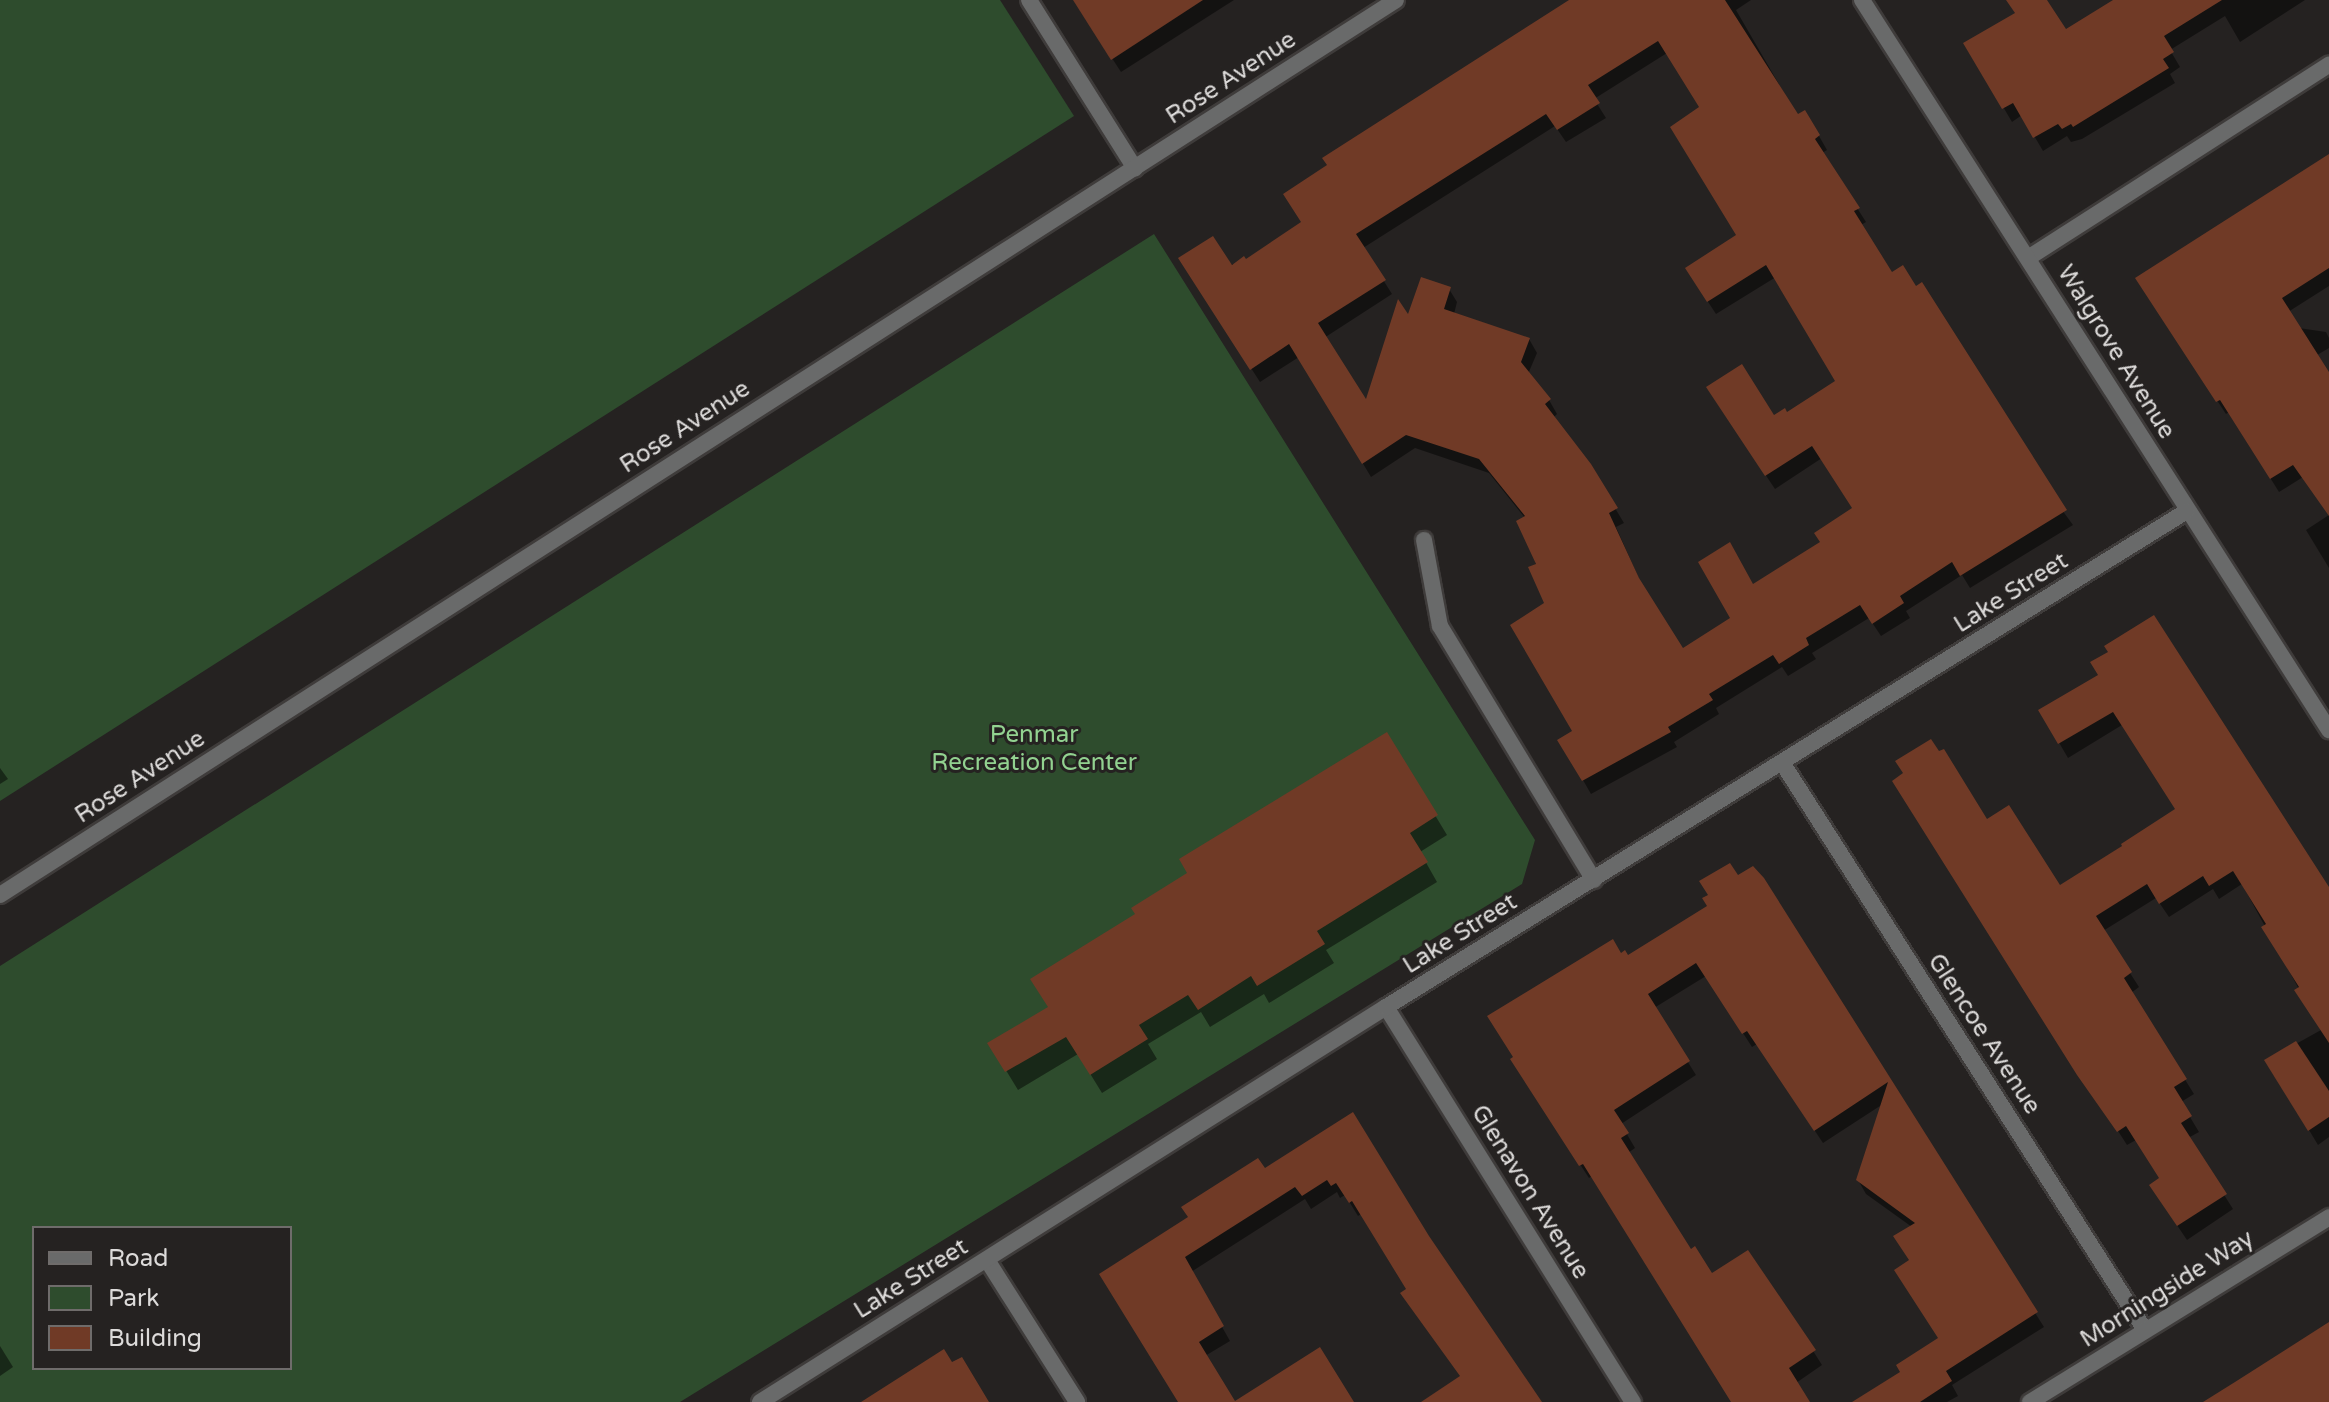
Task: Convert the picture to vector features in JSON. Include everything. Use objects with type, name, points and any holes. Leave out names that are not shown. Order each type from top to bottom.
[{"type":"street","points":[[1029,0],[1135,168]]},
{"type":"street","name":"Rose Avenue","points":[[0,895],[1396,0]]},
{"type":"street","name":"Walgrove Avenue","points":[[1862,0],[2329,730]]},
{"type":"street","points":[[2028,258],[2329,65]]},
{"type":"street","name":"Lake Street","points":[[760,1402],[1386,1007],[1783,764],[2187,511]]},
{"type":"street","points":[[1424,540],[1440,626],[1594,880]]},
{"type":"street","name":"Glencoe Avenue","points":[[1783,764],[2145,1330]]},
{"type":"street","name":"Glenavon Avenue","points":[[1386,1007],[1633,1402]]},
{"type":"street","name":"Morningside Way","points":[[2030,1402],[2329,1217]]},
{"type":"street","points":[[987,1260],[1077,1402]]},
{"type":"green space","points":[[0,0],[1000,0],[1074,116],[0,801]]},
{"type":"green space","name":"Penmar Recreation Center","points":[[1154,234],[1535,840],[1522,884],[680,1402],[0,1402],[0,966]]},
{"type":"building","points":[[1073,0],[1203,0],[1111,60]]},
{"type":"building","points":[[1569,0],[1725,0],[1798,114],[1805,110],[1820,135],[1815,139],[1860,208],[1854,211],[1892,272],[1903,265],[1916,286],[1922,282],[2067,510],[1960,576],[1952,562],[1900,596],[1904,603],[1872,624],[1860,605],[1806,638],[1809,645],[1779,664],[1773,655],[1709,694],[1713,700],[1668,727],[1671,732],[1582,781],[1557,740],[1572,731],[1510,625],[1544,603],[1528,567],[1536,564],[1516,521],[1525,516],[1479,459],[1406,435],[1362,464],[1289,344],[1250,370],[1178,258],[1213,236],[1232,265],[1301,222],[1283,194],[1327,165],[1322,158]],"holes":[[[1658,41],[1699,107],[1670,127],[1736,235],[1685,268],[1707,302],[1766,265],[1835,381],[1787,412],[1785,408],[1774,415],[1742,364],[1706,387],[1765,476],[1812,446],[1852,508],[1814,533],[1820,542],[1753,584],[1730,542],[1698,562],[1730,618],[1683,648],[1639,578],[1609,513],[1618,508],[1591,464],[1545,404],[1551,399],[1521,362],[1530,338],[1444,309],[1451,287],[1421,277],[1408,314],[1398,299],[1366,399],[1318,323],[1386,280],[1356,234],[1546,114],[1557,130],[1600,103],[1588,85]]]},
{"type":"building","points":[[2006,0],[2047,0],[2066,29],[2113,0],[2222,0],[2164,36],[2174,52],[2163,59],[2169,68],[2073,127],[2071,124],[2062,129],[2058,124],[2033,138],[2013,103],[2002,109],[1963,43],[2015,13]]},
{"type":"building","points":[[2329,154],[2329,268],[2282,298],[2329,372],[2329,516],[2293,465],[2270,479],[2220,400],[2216,402],[2135,278]]},
{"type":"building","points":[[2154,615],[2329,887],[2329,1043],[2294,990],[2299,987],[2261,927],[2266,924],[2233,871],[2209,886],[2203,876],[2159,904],[2147,884],[2096,916],[2132,972],[2124,978],[2187,1079],[2174,1087],[2192,1116],[2181,1123],[2227,1194],[2177,1226],[2149,1185],[2159,1178],[2126,1126],[2117,1132],[2077,1075],[1892,781],[1903,773],[1895,761],[1931,739],[1939,751],[1944,749],[1987,819],[2009,805],[2060,885],[2122,846],[2175,809],[2113,712],[2058,744],[2038,710],[2098,675],[2090,662],[2108,652],[2104,646]]},
{"type":"building","points":[[1387,732],[1438,815],[1410,833],[1428,862],[1317,931],[1325,944],[1257,986],[1251,976],[1198,1010],[1188,995],[1139,1025],[1148,1039],[1090,1075],[1066,1037],[1005,1072],[987,1043],[1048,1007],[1030,979],[1135,914],[1131,908],[1187,873],[1179,859]]},
{"type":"building","points":[[1730,863],[1738,875],[1753,866],[1764,878],[2038,1312],[1946,1371],[1952,1381],[1920,1402],[1852,1402],[1900,1372],[1896,1365],[1938,1338],[1894,1270],[1909,1260],[1893,1236],[1915,1223],[1856,1180],[1888,1082],[1814,1131],[1747,1031],[1742,1034],[1696,963],[1648,994],[1690,1061],[1614,1110],[1629,1133],[1621,1138],[1691,1249],[1695,1246],[1712,1273],[1748,1250],[1816,1350],[1789,1368],[1810,1402],[1731,1402],[1583,1164],[1579,1166],[1510,1059],[1513,1057],[1487,1016],[1613,939],[1621,953],[1625,950],[1628,955],[1707,906],[1702,898],[1708,895],[1699,881]]},
{"type":"building","points":[[2296,1041],[2329,1091],[2329,1117],[2308,1131],[2264,1060]]},
{"type":"building","points":[[1353,1112],[1429,1236],[1542,1402],[1421,1402],[1460,1376],[1400,1293],[1406,1289],[1352,1201],[1349,1203],[1336,1183],[1331,1186],[1327,1180],[1302,1196],[1295,1187],[1185,1257],[1224,1326],[1199,1342],[1235,1401],[1320,1347],[1354,1402],[1178,1402],[1099,1274],[1188,1217],[1181,1207],[1258,1158],[1265,1168]]},
{"type":"building","points":[[2329,1322],[2329,1402],[2203,1402],[2235,1382]]},
{"type":"building","points":[[944,1349],[952,1362],[962,1357],[989,1402],[861,1402]]}]
